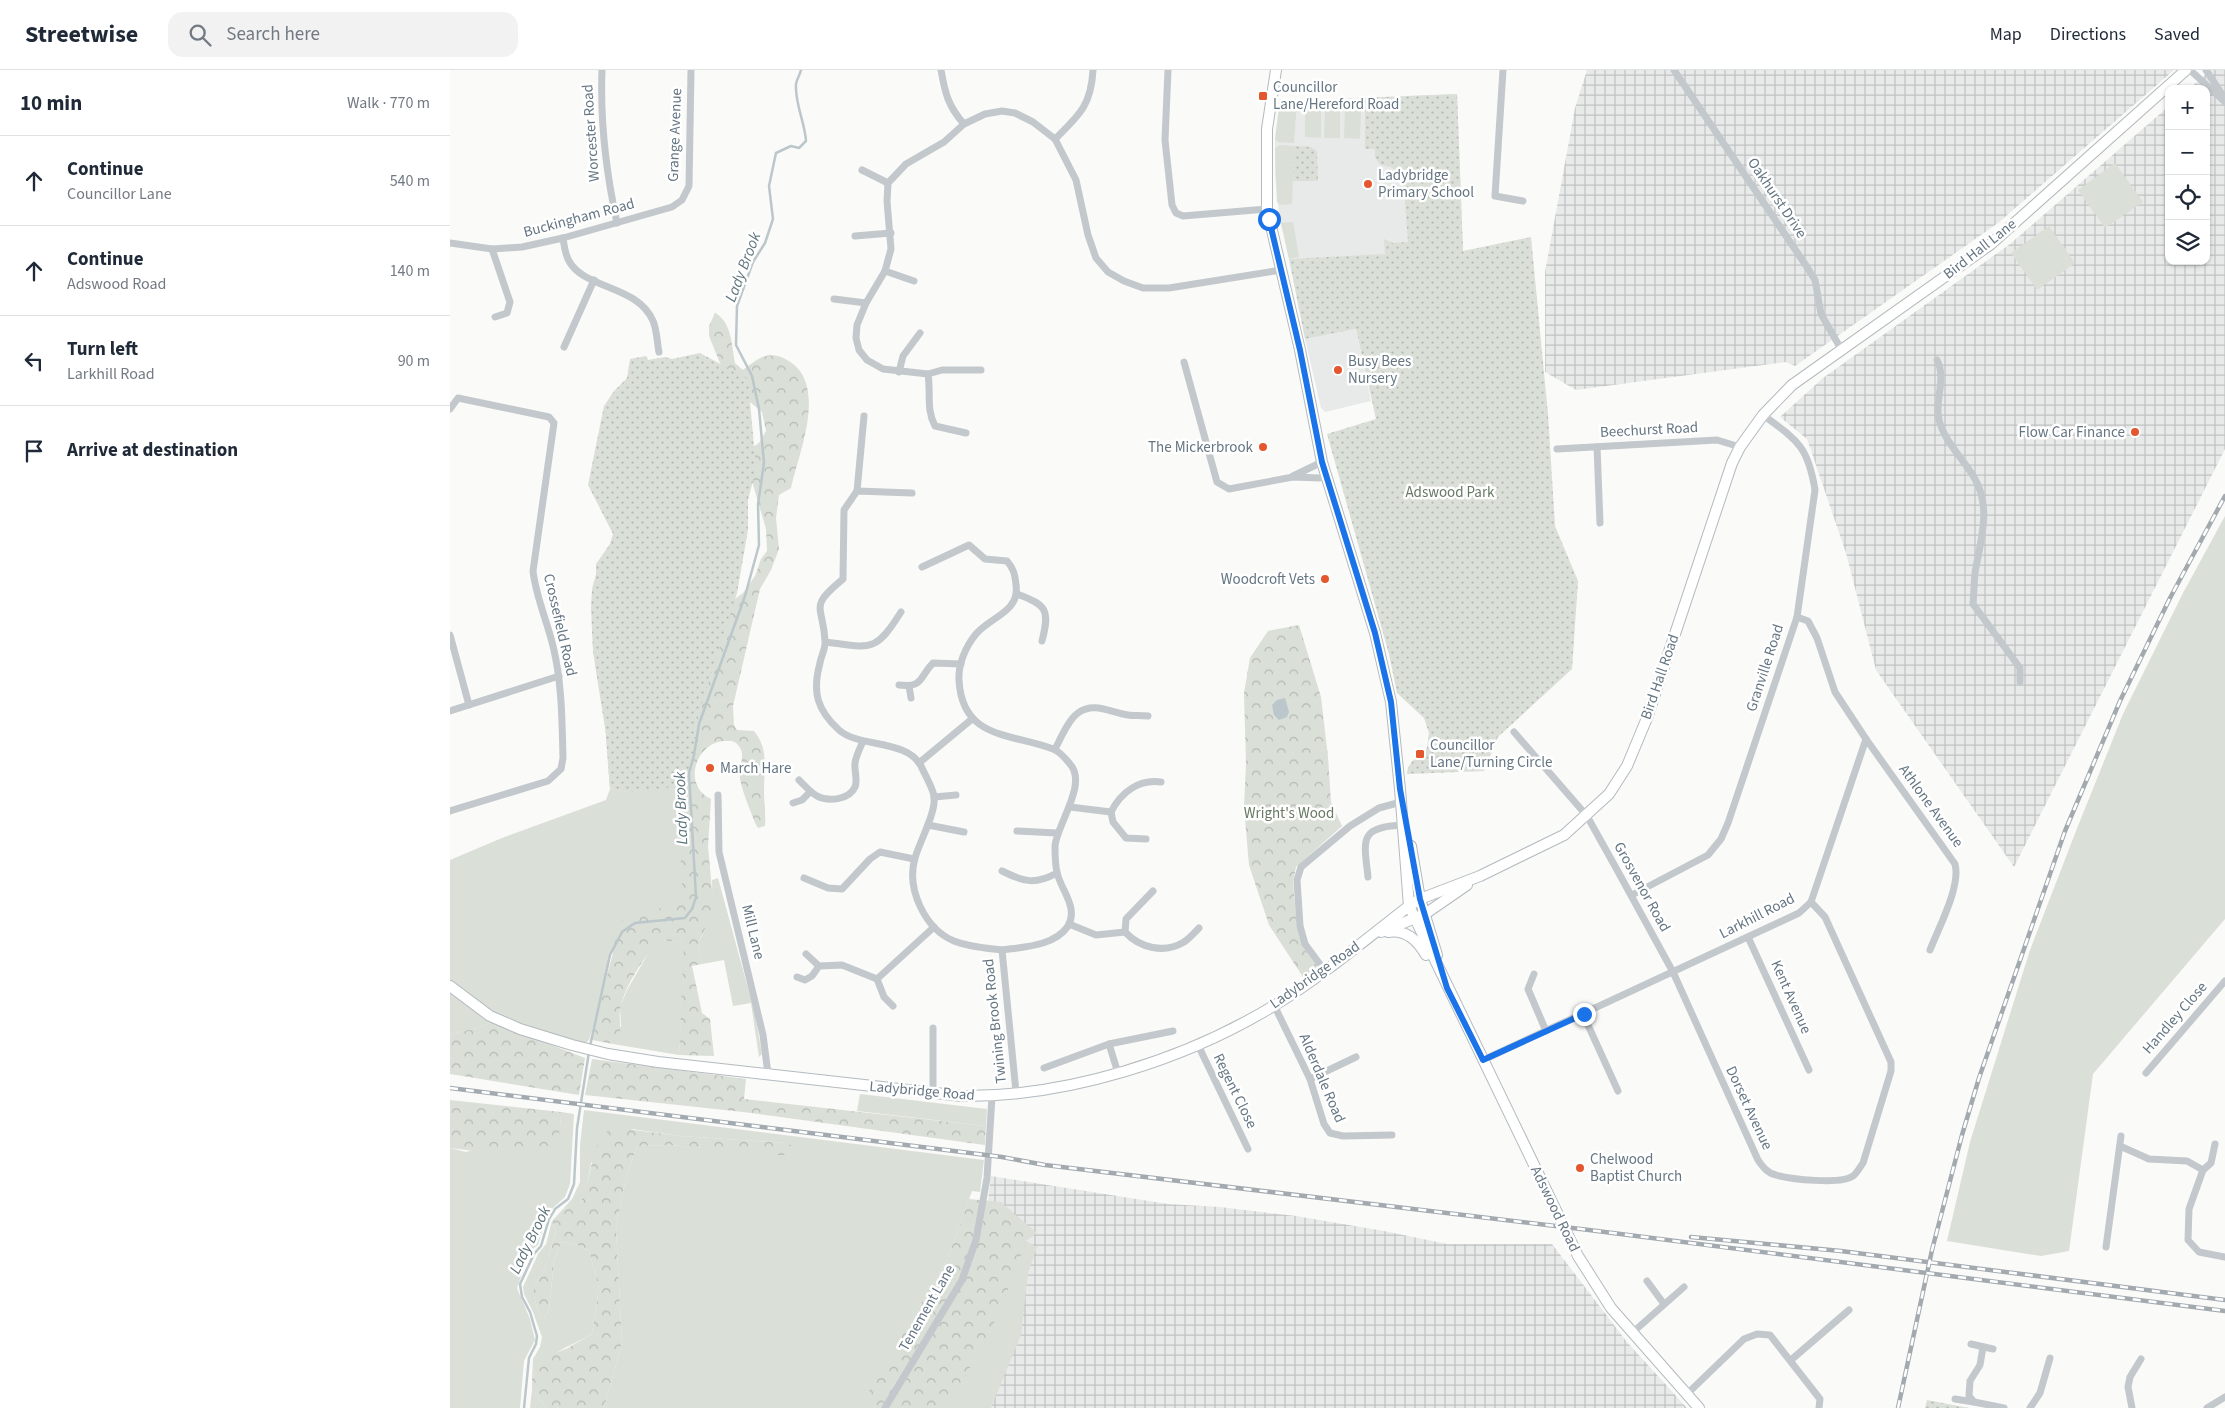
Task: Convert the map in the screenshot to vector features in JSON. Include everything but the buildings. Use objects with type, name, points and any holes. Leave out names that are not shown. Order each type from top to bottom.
[{"type":"street","name":"Worcester Road","points":[[602,70],[600,104],[604,150],[608,182],[617,223]]},
{"type":"street","name":"Grange Avenue","points":[[682,200],[689,186],[691,70]]},
{"type":"street","points":[[941,70],[944,90],[951,109],[964,124]]},
{"type":"street","points":[[1055,139],[1077,117],[1089,100],[1093,70]]},
{"type":"street","points":[[1168,70],[1165,140],[1172,205],[1176,213],[1183,216],[1268,209]]},
{"type":"street","points":[[1276,70],[1266,136],[1268,209],[1300,350],[1322,462],[1375,633],[1391,702],[1409,906]]},
{"type":"street","points":[[1503,70],[1495,196],[1523,201]]},
{"type":"street","name":"Oakhurst Drive","points":[[1674,70],[1815,280],[1821,314],[1841,349]]},
{"type":"street","points":[[2188,70],[2225,100]]},
{"type":"street","name":"Bird Hall Lane","points":[[1763,415],[1792,385],[1991,244],[2188,70]]},
{"type":"street","points":[[2206,70],[2225,100]]},
{"type":"street","points":[[981,370],[942,370],[928,374],[899,372],[874,366],[859,350],[856,338],[857,325],[866,303],[885,271],[891,249],[887,201],[888,183],[906,164],[944,142],[964,124],[985,114],[1002,111],[1015,113],[1033,122],[1055,139],[1076,180],[1088,235],[1096,258],[1108,272],[1124,281],[1143,288],[1169,288],[1281,270]]},
{"type":"street","points":[[862,170],[888,183]]},
{"type":"street","name":"Buckingham Road","points":[[450,243],[492,249],[522,247],[617,223],[672,206],[682,200]]},
{"type":"street","points":[[856,236],[891,232]]},
{"type":"street","points":[[562,238],[569,260],[573,266],[594,280],[633,298],[648,312],[654,322],[659,352]]},
{"type":"street","points":[[492,249],[510,302],[507,313],[495,317]]},
{"type":"street","points":[[885,271],[914,281]]},
{"type":"street","points":[[564,348],[594,280]]},
{"type":"street","points":[[834,299],[866,303]]},
{"type":"street","points":[[899,372],[903,356],[920,333]]},
{"type":"street","points":[[1937,360],[1942,377],[1938,417],[1942,431],[1976,480],[1984,512],[1982,544],[1975,574],[1973,604],[2020,668],[2020,682]]},
{"type":"street","points":[[1184,362],[1217,482],[1230,489],[1293,477],[1320,478],[1327,476]]},
{"type":"street","points":[[928,374],[931,391],[928,414],[935,426],[966,433]]},
{"type":"street","name":"Crossefield Road","points":[[450,409],[458,398],[548,417],[554,423],[533,571],[535,587],[553,646],[559,676],[563,758],[561,769],[548,781],[450,811]]},
{"type":"street","name":"Bird Hall Road","points":[[1420,899],[1480,876],[1564,835],[1609,794],[1627,766],[1646,718],[1732,463],[1740,447],[1763,415]]},
{"type":"street","name":"Granville Road","points":[[1632,895],[1708,855],[1721,839],[1797,617],[1815,490],[1805,452],[1798,441],[1763,415]]},
{"type":"street","points":[[864,416],[857,491],[844,510],[842,579],[824,594],[819,614],[826,642],[815,682],[820,709],[841,732],[863,741],[899,748],[919,763],[934,797],[956,795]]},
{"type":"street","name":"Beechurst Road","points":[[1557,449],[1717,440],[1740,447]]},
{"type":"street","points":[[1597,446],[1600,523]]},
{"type":"street","points":[[1293,477],[1322,462]]},
{"type":"street","points":[[857,491],[912,493]]},
{"type":"street","points":[[922,567],[969,545],[985,559],[1007,561],[1014,569],[1017,594],[1009,609],[977,633],[968,645],[961,664],[959,680],[964,700],[972,719],[997,733],[1055,750],[1072,766],[1075,778],[1070,807],[1057,833],[1055,848],[1057,874],[1068,897],[1071,913],[1069,924],[1061,933],[1043,943],[1002,950]]},
{"type":"street","points":[[1017,594],[1036,601],[1043,608],[1047,620],[1042,641]]},
{"type":"street","points":[[826,642],[865,647],[872,646],[889,632],[901,612]]},
{"type":"street","points":[[1797,617],[1808,621],[1817,638],[1835,692],[1866,739]]},
{"type":"street","points":[[450,635],[469,705]]},
{"type":"street","points":[[899,685],[909,686],[921,682],[933,663],[961,664]]},
{"type":"street","points":[[450,711],[559,676]]},
{"type":"street","points":[[909,686],[911,698]]},
{"type":"street","points":[[1055,750],[1072,720],[1078,713],[1088,708],[1099,707],[1128,715],[1148,716]]},
{"type":"street","points":[[919,763],[972,719]]},
{"type":"street","name":"Grosvenor Road","points":[[1514,732],[1587,816],[1673,972]]},
{"type":"street","name":"Larkhill Road","points":[[1483,1060],[1799,914],[1811,902],[1866,739]]},
{"type":"street","name":"Athlone Avenue","points":[[1866,739],[1955,864],[1958,874],[1930,950]]},
{"type":"street","points":[[799,780],[810,792],[824,799],[840,799],[854,790],[856,781],[855,763],[863,741]]},
{"type":"street","points":[[1146,839],[1126,838],[1113,822],[1110,812],[1117,799],[1141,783],[1148,780],[1161,782]]},
{"type":"street","name":"Adswood Road","points":[[1400,789],[1420,899],[1447,988]]},
{"type":"street","points":[[793,803],[802,800],[810,792]]},
{"type":"street","name":"Mill Lane","points":[[718,796],[719,852],[763,1035],[768,1074]]},
{"type":"street","name":"Twining Brook Road","points":[[934,797],[928,825],[914,859],[913,873],[917,898],[934,927],[952,940],[969,946],[1002,950],[1016,1092]]},
{"type":"street","points":[[1325,971],[1305,944],[1300,926],[1297,880],[1301,867],[1350,826],[1379,808],[1401,802]]},
{"type":"street","points":[[1070,807],[1110,812]]},
{"type":"street","points":[[928,825],[964,832]]},
{"type":"street","points":[[1368,877],[1364,842],[1367,836],[1376,829],[1403,825]]},
{"type":"street","points":[[1017,831],[1057,833]]},
{"type":"street","points":[[804,878],[828,888],[842,890],[870,859],[880,852],[914,859]]},
{"type":"street","points":[[1002,871],[1020,880],[1032,881],[1044,880],[1057,874]]},
{"type":"street","name":"Bird Hall Road","points":[[1425,914],[1480,876]]},
{"type":"street","points":[[1153,890],[1126,918],[1125,932],[1135,942],[1158,948],[1184,942],[1200,928]]},
{"type":"street","name":"Ladybridge Road","points":[[450,986],[490,1016],[580,1048],[608,1054],[658,1062],[933,1094],[992,1096],[1063,1085],[1118,1073],[1156,1062],[1198,1045],[1274,1005],[1325,971],[1420,899]]},
{"type":"street","name":"Dorset Avenue","points":[[1673,972],[1734,1110],[1758,1160],[1767,1171],[1776,1175],[1827,1181],[1843,1180],[1854,1176],[1863,1163],[1871,1141],[1891,1071],[1891,1062],[1825,916],[1811,902]]},
{"type":"street","name":"Adswood Road","points":[[1409,906],[1578,1256],[1611,1308],[1698,1408]]},
{"type":"street","name":"Ladybridge Road","points":[[1372,935],[1425,914]]},
{"type":"street","points":[[1069,924],[1096,935],[1125,932]]},
{"type":"street","points":[[877,979],[934,927]]},
{"type":"street","name":"Adswood Road","points":[[1372,935],[1392,931],[1402,932],[1411,937],[1421,946],[1447,988]]},
{"type":"street","name":"Kent Avenue","points":[[1748,936],[1809,1070]]},
{"type":"street","points":[[806,954],[819,966],[842,965],[877,979],[884,997],[893,1006]]},
{"type":"street","points":[[797,977],[805,980],[812,976],[819,966]]},
{"type":"street","points":[[1534,974],[1528,989],[1546,1031]]},
{"type":"street","name":"Handley Close","points":[[2146,1073],[2225,980]]},
{"type":"street","name":"Alderdale Road","points":[[1274,1005],[1310,1080],[1324,1124],[1330,1133],[1342,1136],[1392,1136]]},
{"type":"street","points":[[1584,1014],[1618,1091]]},
{"type":"street","points":[[933,1028],[933,1094]]},
{"type":"street","points":[[1044,1068],[1110,1044],[1173,1031]]},
{"type":"street","points":[[1110,1044],[1118,1073]]},
{"type":"street","name":"Regent Close","points":[[1198,1045],[1248,1148]]},
{"type":"street","points":[[1310,1080],[1356,1058]]},
{"type":"street","name":"Tenement Lane","points":[[885,1408],[962,1280],[976,1240],[987,1178],[992,1096]]},
{"type":"street","points":[[2106,1247],[2121,1136]]},
{"type":"street","points":[[2215,1144],[2211,1163],[2203,1170],[2189,1209],[2188,1240],[2199,1252],[2225,1256]]},
{"type":"street","points":[[2120,1146],[2150,1159],[2187,1161],[2203,1170]]},
{"type":"street","points":[[1647,1281],[1664,1304]]},
{"type":"street","points":[[1632,1333],[1684,1287]]},
{"type":"street","points":[[1790,1360],[1849,1310]]},
{"type":"street","points":[[1687,1394],[1744,1339],[1758,1334],[1770,1335],[1820,1399],[1819,1408]]},
{"type":"street","points":[[1972,1344],[1993,1349]]},
{"type":"street","points":[[1974,1402],[1968,1391],[1970,1381],[1980,1365],[1983,1347]]},
{"type":"street","points":[[2030,1408],[2040,1394],[2050,1358]]},
{"type":"street","points":[[2132,1408],[2128,1387],[2130,1377],[2141,1359]]},
{"type":"street","points":[[2207,1408],[2225,1397]]},
{"type":"street","points":[[1955,1399],[2004,1408]]},
{"type":"shaded area","points":[[1587,70],[2174,70],[1998,223],[1795,366],[1786,362],[1576,390],[1545,372],[1545,272],[1575,108]]},
{"type":"shaded area","points":[[2211,70],[2225,70],[2225,449],[2014,867],[1876,670],[1846,553],[1807,439],[1780,417],[1823,378],[2010,244],[2165,109],[2165,265],[2210,265],[2210,85],[2194,85]]},
{"type":"shaded area","name":"Ladybridge Primary School","points":[[1457,94],[1463,251],[1289,259],[1279,215],[1275,175],[1275,140],[1280,99]]},
{"type":"shaded area","name":"Busy Bees Nursery","points":[[1356,329],[1371,401],[1325,412],[1321,408],[1305,339]]},
{"type":"shaded area","points":[[1285,698],[1289,712],[1287,717],[1279,720],[1274,715],[1272,705],[1277,700]]},
{"type":"shaded area","points":[[991,1176],[1168,1204],[1220,1207],[1296,1216],[1447,1244],[1552,1244],[1627,1342],[1687,1408],[890,1408],[986,1216]]},
{"type":"green space","name":"Adswood Park","points":[[1457,94],[1463,251],[1531,237],[1548,414],[1555,526],[1578,581],[1572,669],[1498,737],[1484,771],[1407,774],[1411,762],[1427,748],[1429,733],[1424,718],[1397,693],[1389,654],[1327,434],[1376,419],[1356,329],[1305,339],[1289,259],[1385,254],[1384,239],[1393,243],[1408,242],[1403,176],[1391,167],[1380,165],[1375,157],[1375,149],[1365,149],[1365,98]]},
{"type":"green space","points":[[1280,99],[1297,100],[1294,143],[1278,142],[1275,139]]},
{"type":"green space","points":[[1305,106],[1321,106],[1321,138],[1305,137]]},
{"type":"green space","points":[[1325,106],[1340,106],[1340,138],[1324,138]]},
{"type":"green space","points":[[1345,109],[1361,109],[1360,139],[1344,138]]},
{"type":"green space","points":[[1280,145],[1294,146],[1292,204],[1281,205],[1277,202],[1275,148]]},
{"type":"green space","points":[[1294,146],[1311,147],[1317,151],[1318,181],[1293,181]]},
{"type":"green space","points":[[2115,163],[2143,202],[2105,228],[2078,190]]},
{"type":"green space","points":[[1293,222],[1299,257],[1289,259],[1281,223]]},
{"type":"green space","points":[[2049,226],[2075,263],[2037,290],[2011,253]]},
{"type":"green space","points":[[715,313],[721,317],[728,329],[735,363],[743,370],[759,359],[769,355],[787,360],[800,371],[806,385],[809,401],[808,419],[791,488],[779,495],[776,518],[779,549],[771,570],[760,589],[733,706],[734,725],[737,730],[754,731],[759,738],[764,752],[765,826],[758,828],[755,823],[741,785],[742,753],[737,743],[724,741],[714,744],[699,757],[696,766],[697,785],[702,793],[711,799],[708,846],[713,901],[711,917],[698,943],[702,964],[692,966],[702,1013],[710,1019],[714,1056],[679,1055],[684,943],[662,940],[643,961],[627,988],[620,1009],[620,1036],[613,1044],[592,1040],[613,953],[613,934],[622,921],[638,914],[661,908],[674,908],[683,896],[676,785],[630,792],[610,789],[604,712],[596,668],[728,604],[743,593],[755,576],[761,559],[767,551],[766,529],[752,481],[753,447],[759,443],[766,431],[762,412],[744,397],[728,379],[720,363],[709,336],[709,326]]},
{"type":"green space","points":[[700,353],[748,379],[756,469],[748,500],[748,530],[737,593],[696,722],[690,785],[630,792],[610,789],[606,734],[593,652],[591,607],[596,564],[610,544],[613,534],[588,485],[604,406],[614,391],[627,378],[630,359],[646,356],[648,360],[665,357],[672,359]]},
{"type":"green space","points":[[2225,516],[2225,919],[2093,1074],[2069,1251],[2041,1256],[1947,1241],[1970,1142],[2030,950],[2123,714],[2183,593]]},
{"type":"green space","name":"Wright's Wood","points":[[1299,625],[1321,697],[1331,802],[1342,826],[1296,867],[1293,881],[1297,928],[1303,947],[1318,967],[1303,977],[1269,925],[1249,865],[1244,807],[1246,763],[1244,693],[1250,658],[1268,631]]},
{"type":"green space","points":[[676,785],[692,909],[622,932],[610,955],[589,1040],[580,1048],[490,1016],[450,986],[450,860],[502,838],[606,800],[610,789],[630,792]]},
{"type":"green space","points":[[718,878],[755,1014],[762,1054],[759,1057],[751,1003],[733,1006],[724,960],[702,964],[698,943],[710,913],[712,880]]},
{"type":"green space","points":[[662,940],[685,943],[679,1055],[613,1044],[621,1026],[620,1007],[627,990],[652,947]]},
{"type":"green space","points":[[450,993],[492,1022],[477,1028],[450,1034]]},
{"type":"green space","points":[[492,1022],[585,1058],[579,1095],[450,1074],[450,1034],[477,1028]]},
{"type":"green space","points":[[592,1059],[746,1079],[744,1099],[986,1126],[985,1145],[743,1112],[585,1095]]},
{"type":"green space","points":[[860,1094],[987,1109],[986,1126],[857,1111]]},
{"type":"green space","points":[[450,1100],[561,1112],[559,1134],[553,1145],[490,1153],[450,1148]]},
{"type":"green space","points":[[584,1110],[984,1160],[980,1192],[972,1191],[947,1260],[860,1408],[604,1408],[622,1343],[616,1227],[626,1178],[637,1146],[671,1145],[790,1155],[788,1143],[680,1136],[632,1129],[591,1163],[586,1193],[579,1204],[563,1209],[572,1199],[580,1182],[580,1145]]},
{"type":"green space","points":[[561,1112],[574,1114],[570,1184],[565,1197],[553,1208],[546,1218],[538,1245],[530,1251],[517,1288],[530,1319],[535,1340],[524,1361],[520,1408],[450,1408],[450,1148],[466,1152],[561,1124]]},
{"type":"green space","points":[[612,1127],[680,1136],[788,1143],[792,1146],[790,1155],[778,1155],[671,1145],[637,1146],[626,1178],[616,1227],[622,1343],[604,1408],[547,1408],[532,1390],[532,1379],[536,1370],[547,1356],[566,1349],[592,1334],[599,1288],[589,1251],[572,1243],[561,1243],[554,1260],[549,1310],[544,1318],[541,1318],[534,1297],[534,1286],[543,1273],[554,1239],[556,1230],[552,1221],[563,1209],[580,1203],[598,1144]]},
{"type":"green space","points":[[969,1199],[1001,1202],[1037,1233],[1026,1241],[1015,1273],[990,1332],[947,1408],[859,1408],[947,1260]]},
{"type":"green space","points":[[552,1221],[556,1230],[554,1239],[543,1273],[534,1286],[534,1297],[541,1318],[544,1318],[549,1310],[554,1260],[561,1243],[572,1243],[589,1251],[599,1288],[592,1334],[566,1347],[542,1363],[532,1379],[533,1359],[540,1347],[542,1337],[524,1294],[523,1287],[538,1254],[546,1244]]},
{"type":"green space","points":[[1026,1241],[1037,1247],[1028,1273],[1021,1335],[991,1408],[947,1408],[990,1332],[1015,1273]]},
{"type":"green space","points":[[532,1390],[547,1408],[530,1408]]},
{"type":"green space","points":[[1927,1400],[1969,1408],[1925,1408]]},
{"type":"waterway","name":"Lady Brook","points":[[590,1046],[610,955],[622,932],[635,923],[685,918],[692,909],[696,897],[689,773],[699,724],[745,596],[759,545],[758,504],[764,463],[759,409],[752,376],[736,345],[737,306],[753,262],[765,243],[773,219],[769,186],[776,153],[791,146],[799,148],[806,141],[796,92],[796,83],[801,70]]},
{"type":"waterway","name":"Lady Brook","points":[[524,1408],[529,1358],[536,1344],[537,1336],[530,1312],[522,1297],[520,1284],[534,1254],[541,1246],[549,1219],[555,1209],[568,1199],[574,1184],[577,1128],[589,1052]]},
{"type":"railway","points":[[1898,1408],[1932,1250],[1962,1135],[1979,1078],[2065,831],[2120,701],[2170,598],[2225,496]]},
{"type":"railway","points":[[450,1088],[1002,1157],[1045,1165],[1589,1230],[2225,1311]]},
{"type":"railway","points":[[1691,1237],[1841,1251],[2225,1300]]},
{"type":"place","name":"Councillor Lane/Hereford Road","points":[[1263,96]]},
{"type":"place","name":"Ladybridge Primary School","points":[[1368,184]]},
{"type":"place","name":"Busy Bees Nursery","points":[[1338,370]]},
{"type":"place","name":"Flow Car Finance","points":[[2135,432]]},
{"type":"place","name":"The Mickerbrook","points":[[1263,447]]},
{"type":"place","name":"Woodcroft Vets","points":[[1325,579]]},
{"type":"place","name":"Councillor Lane/Turning Circle","points":[[1420,754]]},
{"type":"place","name":"March Hare","points":[[710,768]]},
{"type":"place","name":"Chelwood Baptist Church","points":[[1580,1168]]},
{"type":"route","points":[[1269,219],[1300,350],[1322,462],[1375,633],[1391,702],[1400,789],[1420,899],[1447,988],[1483,1060],[1584,1014]]}]
